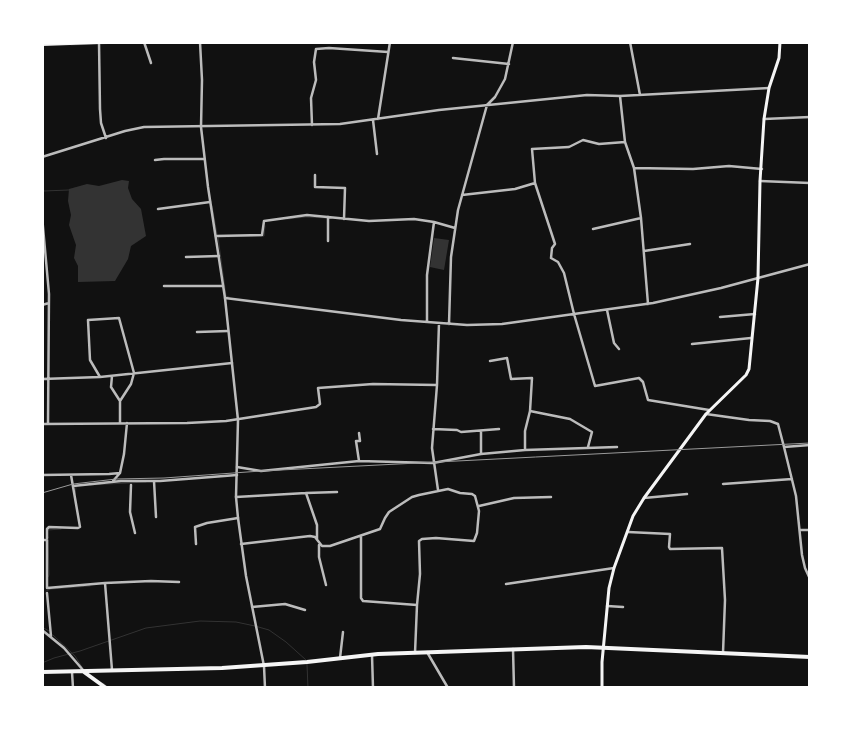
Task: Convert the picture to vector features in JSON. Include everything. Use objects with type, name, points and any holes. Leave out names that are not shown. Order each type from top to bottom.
[{"type":"main road","points":[[42,44],[99,42]]},
{"type":"main road","points":[[602,688],[607,606],[614,568],[634,516],[644,498],[709,410],[746,375],[749,369],[758,278],[760,181],[764,119],[769,88],[780,58],[780,42]]},
{"type":"main road","points":[[42,672],[264,666],[415,652],[603,647],[810,657]]},
{"type":"main road","points":[[84,672],[106,688]]},
{"type":"street","points":[[99,42],[101,123],[106,138]]},
{"type":"street","points":[[144,42],[151,63]]},
{"type":"street","points":[[200,42],[202,80],[201,127],[204,159],[225,298],[238,420],[236,497],[238,518],[252,607],[264,666],[265,688]]},
{"type":"street","points":[[378,119],[390,42]]},
{"type":"street","points":[[449,324],[451,257],[462,195],[487,105],[495,97],[505,79],[513,42]]},
{"type":"street","points":[[630,42],[640,95]]},
{"type":"street","points":[[312,125],[311,98],[316,80],[314,62],[316,49],[329,48],[388,52]]},
{"type":"street","points":[[453,58],[509,64]]},
{"type":"street","points":[[42,157],[141,127],[340,124],[487,105],[587,95],[620,96],[769,88]]},
{"type":"street","points":[[620,96],[625,142],[634,168],[641,218],[648,304]]},
{"type":"street","points":[[764,119],[810,117]]},
{"type":"street","points":[[373,120],[377,154]]},
{"type":"street","points":[[625,142],[599,144],[583,140],[569,146],[532,149],[535,183],[555,244],[552,248],[551,258],[558,262],[564,273],[595,386],[639,378],[643,382],[648,400],[709,410]]},
{"type":"street","points":[[155,160],[164,158],[204,159]]},
{"type":"street","points":[[634,168],[693,169],[729,166],[762,169]]},
{"type":"street","points":[[315,175],[314,187],[345,188],[344,219]]},
{"type":"street","points":[[760,181],[810,183]]},
{"type":"street","points":[[462,195],[515,189],[535,183]]},
{"type":"street","points":[[158,209],[210,202]]},
{"type":"street","points":[[216,236],[262,235],[264,220],[307,215],[369,221],[404,218],[434,222],[456,228]]},
{"type":"street","points":[[42,216],[49,303],[48,423]]},
{"type":"street","points":[[328,217],[328,241]]},
{"type":"street","points":[[593,229],[641,218]]},
{"type":"street","points":[[428,322],[427,275],[434,222]]},
{"type":"street","points":[[644,251],[690,244]]},
{"type":"street","points":[[186,257],[219,256]]},
{"type":"street","points":[[225,298],[373,317],[449,324],[502,324],[648,304],[721,288],[810,264]]},
{"type":"street","points":[[164,286],[223,286]]},
{"type":"street","points":[[42,305],[49,303]]},
{"type":"street","points":[[606,310],[614,343],[619,349]]},
{"type":"street","points":[[720,317],[754,314]]},
{"type":"street","points":[[100,377],[90,360],[88,320],[119,318],[134,373],[131,384],[120,401]]},
{"type":"street","points":[[438,490],[432,448],[439,323]]},
{"type":"street","points":[[197,332],[228,330]]},
{"type":"street","points":[[692,344],[752,338]]},
{"type":"street","points":[[490,361],[507,358],[511,379],[532,378],[530,411],[525,431],[525,450]]},
{"type":"street","points":[[42,379],[112,376],[232,363]]},
{"type":"street","points":[[112,376],[111,387],[120,401],[120,423]]},
{"type":"street","points":[[42,424],[187,423],[238,420],[316,407],[320,404],[318,388],[373,384],[437,385]]},
{"type":"street","points":[[530,411],[570,419],[592,432],[588,447]]},
{"type":"street","points":[[706,414],[770,421],[778,424],[796,496],[805,568],[810,579]]},
{"type":"street","points":[[111,482],[120,473],[128,423]]},
{"type":"street","points":[[433,429],[461,432],[499,429]]},
{"type":"street","points":[[481,431],[481,454]]},
{"type":"street","points":[[359,433],[360,440],[356,441],[359,461]]},
{"type":"street","points":[[784,447],[810,445]]},
{"type":"street","points":[[237,467],[261,472],[359,461],[433,463],[481,454],[525,450],[616,447]]},
{"type":"street","points":[[42,475],[120,473]]},
{"type":"street","points":[[47,538],[47,529],[49,527],[78,528],[80,526],[72,475]]},
{"type":"street","points":[[73,486],[237,475]]},
{"type":"street","points":[[723,484],[792,479]]},
{"type":"street","points":[[154,481],[156,516]]},
{"type":"street","points":[[131,484],[130,512],[135,533]]},
{"type":"street","points":[[319,545],[324,547],[330,546],[380,529],[389,512],[412,497],[448,489],[475,496],[479,506],[477,533],[473,542],[436,538],[419,541],[420,574],[415,652]]},
{"type":"street","points":[[236,497],[337,492]]},
{"type":"street","points":[[306,493],[317,525],[318,557],[326,585]]},
{"type":"street","points":[[644,498],[687,494]]},
{"type":"street","points":[[479,506],[514,498],[551,497]]},
{"type":"street","points":[[196,544],[195,527],[238,518]]},
{"type":"street","points":[[800,530],[810,530]]},
{"type":"street","points":[[628,532],[670,534],[670,549],[722,548],[723,652]]},
{"type":"street","points":[[241,544],[310,536],[315,537],[317,540]]},
{"type":"street","points":[[362,536],[360,594],[362,601],[417,605]]},
{"type":"street","points":[[42,540],[47,540],[47,588],[105,583],[179,582]]},
{"type":"street","points":[[805,568],[810,567]]},
{"type":"street","points":[[506,584],[614,568]]},
{"type":"street","points":[[105,583],[112,670]]},
{"type":"street","points":[[47,593],[51,636]]},
{"type":"street","points":[[252,607],[285,604],[305,610]]},
{"type":"street","points":[[607,606],[623,607]]},
{"type":"street","points":[[42,630],[70,654],[84,672]]},
{"type":"street","points":[[340,658],[343,632]]},
{"type":"street","points":[[513,649],[514,688]]},
{"type":"street","points":[[427,652],[448,688]]},
{"type":"street","points":[[372,655],[372,688]]},
{"type":"street","points":[[72,672],[73,688]]},
{"type":"shaded area","points":[[122,180],[129,181],[128,188],[132,199],[141,209],[146,236],[131,246],[128,259],[115,281],[78,282],[78,266],[74,258],[76,245],[69,225],[71,215],[68,201],[69,189],[87,184],[99,186]]},
{"type":"shaded area","points":[[434,238],[449,240],[444,270],[430,267]]},
{"type":"waterway","points":[[101,44],[131,42]]},
{"type":"waterway","points":[[71,45],[98,44]]},
{"type":"waterway","points":[[42,187],[44,191],[69,190]]},
{"type":"waterway","points":[[212,206],[217,234]]},
{"type":"waterway","points":[[287,219],[306,217],[327,218]]},
{"type":"waterway","points":[[229,297],[226,296],[218,237],[264,236],[265,226]]},
{"type":"waterway","points":[[90,485],[146,482]]},
{"type":"waterway","points":[[75,495],[76,487]]},
{"type":"waterway","points":[[48,530],[61,529]]},
{"type":"waterway","points":[[48,537],[48,577]]},
{"type":"waterway","points":[[46,591],[90,586]]},
{"type":"waterway","points":[[42,663],[146,628],[200,621],[236,622],[269,630],[306,660]]},
{"type":"waterway","points":[[42,627],[50,630]]},
{"type":"waterway","points":[[53,635],[75,656],[82,667]]},
{"type":"waterway","points":[[307,664],[308,688]]},
{"type":"waterway","points":[[103,683],[109,688]]},
{"type":"railway","points":[[42,493],[73,484],[116,479],[810,443]]}]
